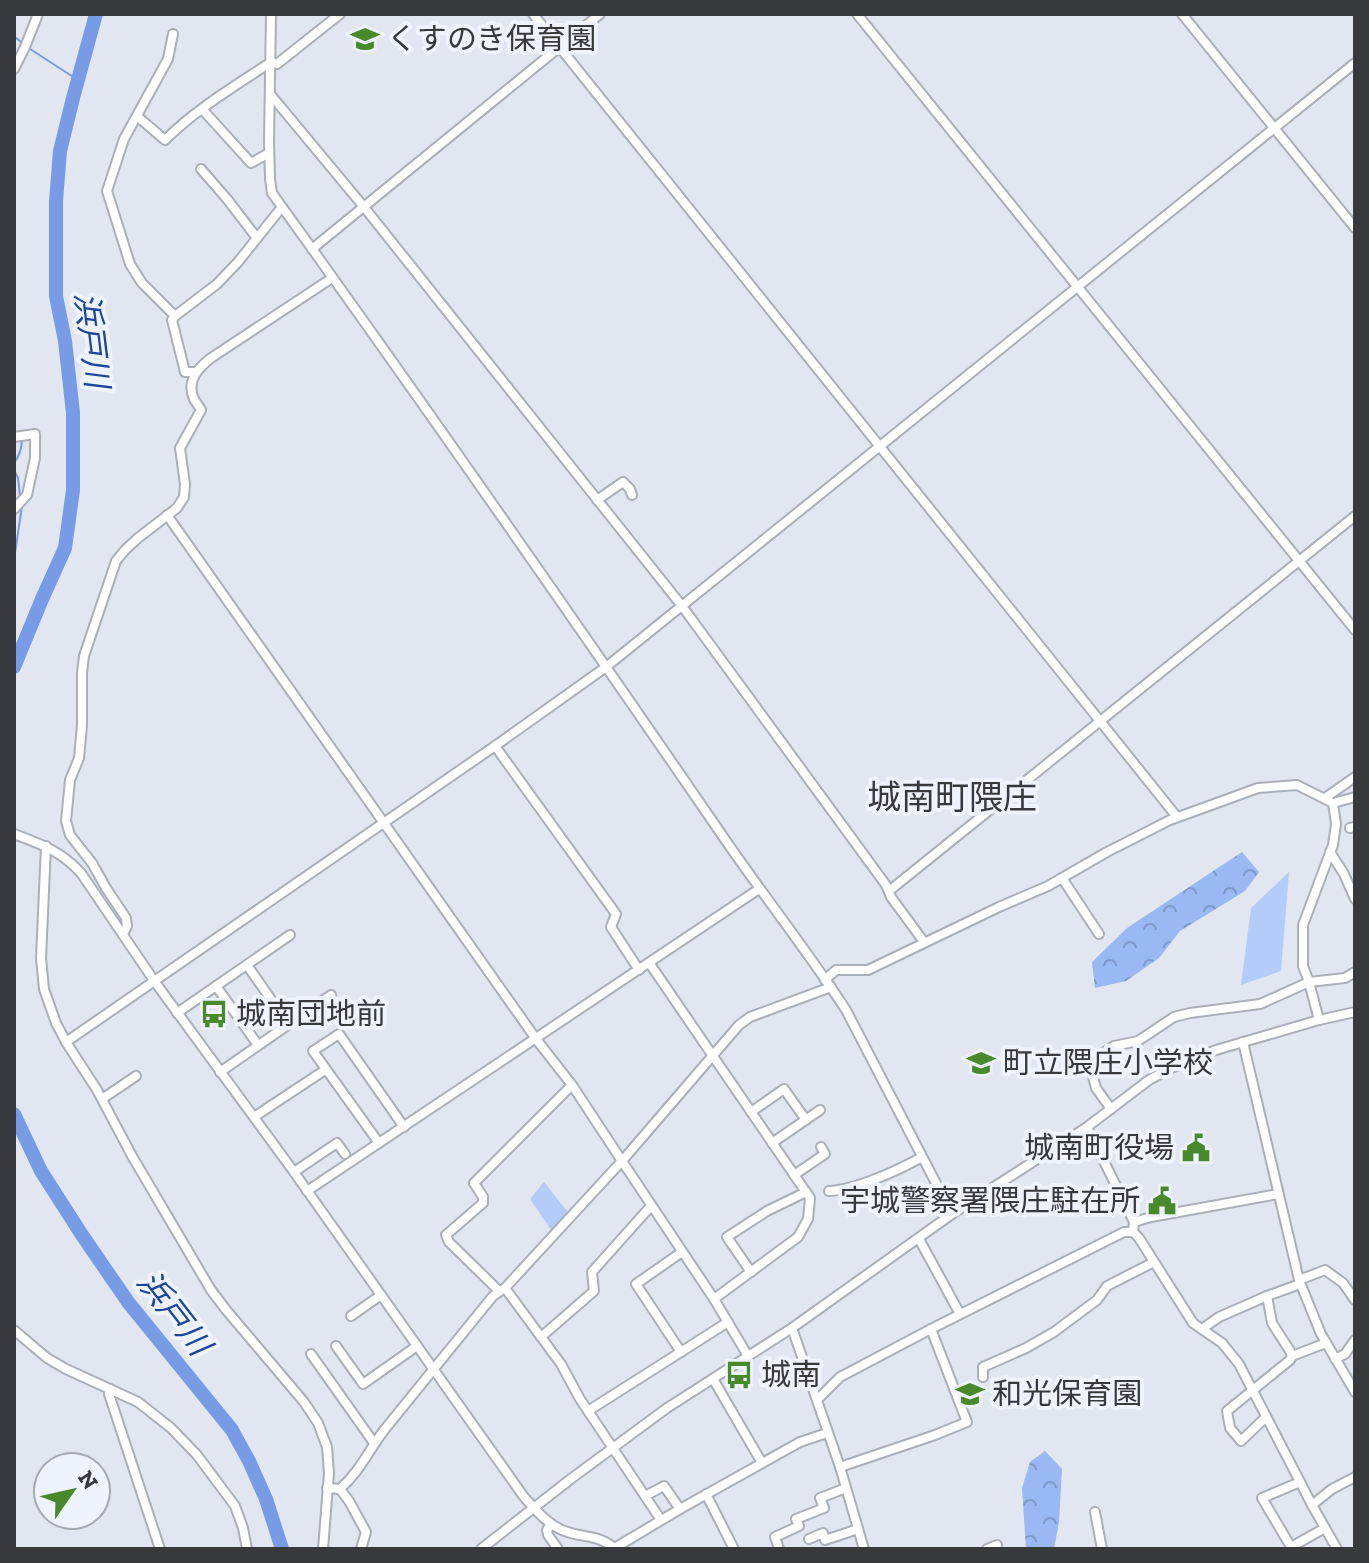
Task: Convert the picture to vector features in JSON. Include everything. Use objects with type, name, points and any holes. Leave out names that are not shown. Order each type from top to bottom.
[{"type":"street","points":[[14,69],[38,14]]},
{"type":"street","points":[[271,14],[269,153],[272,193],[846,1010],[952,1214]]},
{"type":"street","points":[[271,62],[277,64],[340,14]]},
{"type":"street","points":[[533,14],[1177,817]]},
{"type":"street","points":[[312,249],[600,14]]},
{"type":"street","points":[[857,14],[1355,630]]},
{"type":"street","points":[[1182,14],[1355,228]]},
{"type":"street","points":[[173,34],[168,59],[124,139],[107,191],[130,264],[142,283],[175,316]]},
{"type":"street","points":[[138,117],[165,140],[184,122],[271,62]]},
{"type":"street","points":[[66,1042],[606,667],[1355,63]]},
{"type":"street","points":[[270,94],[682,606],[924,942]]},
{"type":"street","points":[[202,109],[251,163],[269,153]]},
{"type":"street","points":[[201,169],[257,238]]},
{"type":"street","points":[[195,372],[185,372],[172,320],[217,284],[282,207]]},
{"type":"street","points":[[123,934],[127,926],[126,918],[92,863],[70,835],[66,821],[70,780],[79,758],[84,656],[116,561],[125,550],[177,508],[184,497],[180,448],[201,410],[193,397],[195,372],[211,358],[332,278]]},
{"type":"street","points":[[14,437],[35,434],[35,458],[27,495],[14,509]]},
{"type":"street","points":[[597,500],[623,482],[632,495]]},
{"type":"street","points":[[167,515],[536,1039],[572,1085],[714,1299],[748,1356]]},
{"type":"street","points":[[889,891],[1355,516]]},
{"type":"street","points":[[495,746],[616,914],[611,927],[639,970]]},
{"type":"street","points":[[1329,801],[1355,777]]},
{"type":"street","points":[[327,1488],[340,1489],[358,1472],[374,1443],[493,1296],[622,1161],[739,1025],[750,1017],[828,983],[836,970],[868,970],[1062,878],[1177,817],[1258,788],[1297,785],[1329,801],[1355,797]]},
{"type":"street","points":[[1319,1020],[1303,966],[1303,925],[1330,852],[1336,824],[1329,801]]},
{"type":"street","points":[[14,834],[56,850],[73,864],[524,1497],[551,1524],[564,1531],[595,1537],[614,1549],[800,1442],[827,1433]]},
{"type":"street","points":[[42,845],[41,958],[44,989],[56,1023],[211,1290],[318,1423],[327,1447],[329,1473],[323,1549]]},
{"type":"street","points":[[1330,852],[1355,899]]},
{"type":"street","points":[[1062,878],[1099,934]]},
{"type":"street","points":[[307,1191],[759,889]]},
{"type":"street","points":[[177,1013],[290,935]]},
{"type":"street","points":[[650,964],[810,1198],[808,1219],[798,1237],[714,1299]]},
{"type":"street","points":[[247,965],[288,1024]]},
{"type":"street","points":[[1111,1109],[1096,1088],[1089,1062],[1114,1046],[1138,1041],[1174,1017],[1260,1004],[1309,982],[1345,978],[1355,972]]},
{"type":"street","points":[[216,986],[258,1045]]},
{"type":"street","points":[[220,1072],[331,995]]},
{"type":"street","points":[[481,1549],[667,1408],[792,1328],[952,1214],[1087,1127],[1149,1080],[1216,1050],[1355,1012]]},
{"type":"street","points":[[379,1143],[313,1051],[339,1034],[404,1127]]},
{"type":"street","points":[[1243,1042],[1300,1282],[1326,1343],[1355,1392]]},
{"type":"street","points":[[254,1117],[325,1070]]},
{"type":"street","points":[[102,1099],[136,1076]]},
{"type":"street","points":[[572,1085],[474,1183],[483,1197],[483,1203],[446,1235],[449,1242],[502,1290],[541,1337],[661,1520]]},
{"type":"street","points":[[751,1112],[784,1089],[806,1120]]},
{"type":"street","points":[[772,1143],[820,1110]]},
{"type":"street","points":[[1087,1127],[1139,1238],[1193,1323],[1222,1343],[1239,1364],[1337,1549]]},
{"type":"street","points":[[294,1172],[337,1143],[345,1154]]},
{"type":"street","points":[[794,1175],[825,1154],[821,1147]]},
{"type":"street","points":[[829,1191],[845,1190],[903,1168],[922,1157]]},
{"type":"street","points":[[751,1272],[727,1237],[767,1211],[806,1192]]},
{"type":"street","points":[[817,1400],[840,1377],[1151,1217],[1278,1194]]},
{"type":"street","points":[[541,1337],[594,1291],[592,1272],[651,1206]]},
{"type":"street","points":[[919,1239],[960,1314]]},
{"type":"street","points":[[681,1352],[636,1284],[682,1252]]},
{"type":"street","points":[[983,1377],[983,1367],[1054,1332],[1097,1300],[1107,1286],[1154,1262]]},
{"type":"street","points":[[1202,1329],[1219,1317],[1325,1270],[1343,1283],[1355,1300]]},
{"type":"street","points":[[351,1316],[381,1295]]},
{"type":"street","points":[[1267,1296],[1272,1323],[1292,1356]]},
{"type":"street","points":[[588,1411],[728,1322]]},
{"type":"street","points":[[792,1328],[840,1467],[864,1549]]},
{"type":"street","points":[[840,1467],[967,1422],[931,1329]]},
{"type":"street","points":[[14,1330],[47,1358],[138,1402],[157,1416],[197,1455],[235,1506],[247,1549]]},
{"type":"street","points":[[1335,1359],[1345,1354],[1355,1340]]},
{"type":"street","points":[[1266,1417],[1241,1441],[1230,1428],[1227,1411],[1292,1356],[1326,1343]]},
{"type":"street","points":[[336,1346],[365,1388],[417,1346]]},
{"type":"street","points":[[311,1354],[374,1443]]},
{"type":"street","points":[[713,1379],[762,1463]]},
{"type":"street","points":[[110,1389],[109,1394],[160,1549]]},
{"type":"street","points":[[1312,1505],[1332,1489],[1355,1477]]},
{"type":"street","points":[[1300,1482],[1262,1498],[1291,1547],[1325,1528]]},
{"type":"street","points":[[645,1496],[664,1486],[680,1509]]},
{"type":"street","points":[[779,1549],[775,1537],[799,1526],[796,1519],[824,1508],[820,1498],[846,1488]]},
{"type":"street","points":[[340,1489],[366,1532],[361,1549]]},
{"type":"street","points":[[706,1494],[734,1549]]},
{"type":"street","points":[[1095,1512],[1102,1549]]},
{"type":"street","points":[[551,1524],[548,1535],[558,1549]]},
{"type":"street","points":[[809,1539],[823,1533],[825,1540],[858,1529]]},
{"type":"street","points":[[987,1549],[997,1545]]},
{"type":"shaded area","points":[[1289,872],[1281,971],[1241,985],[1251,908]]},
{"type":"shaded area","points":[[544,1182],[571,1216],[554,1234],[530,1199]]},
{"type":"green space","points":[[1242,852],[1259,872],[1245,891],[1180,931],[1159,958],[1126,981],[1095,988],[1092,962],[1127,928]]},
{"type":"green space","points":[[1045,1451],[1062,1469],[1054,1549],[1026,1549],[1022,1488],[1030,1462]]},
{"type":"waterway","name":"浜戸川","points":[[14,667],[65,548],[73,490],[73,413],[65,341],[56,296],[56,201],[60,151],[96,14]]},
{"type":"waterway","points":[[14,36],[22,43]]},
{"type":"waterway","points":[[27,47],[78,80]]},
{"type":"waterway","points":[[14,463],[21,439]]},
{"type":"waterway","points":[[14,470],[20,496]]},
{"type":"waterway","points":[[14,560],[22,506]]},
{"type":"waterway","name":"浜戸川","points":[[14,1114],[41,1171],[128,1302],[232,1430],[266,1499],[282,1549]]},
{"type":"place","name":"くすのき保育園","points":[[365,39]]},
{"type":"place","name":"城南団地前","points":[[214,1014]]},
{"type":"place","name":"町立隈庄小学校","points":[[981,1063]]},
{"type":"place","name":"城南町役場","points":[[1196,1148]]},
{"type":"place","name":"宇城警察署隈庄駐在所","points":[[1162,1201]]},
{"type":"place","name":"城南","points":[[739,1375]]},
{"type":"place","name":"和光保育園","points":[[970,1394]]},
{"type":"district","name":"城南町隈庄","points":[[952,797]]}]
